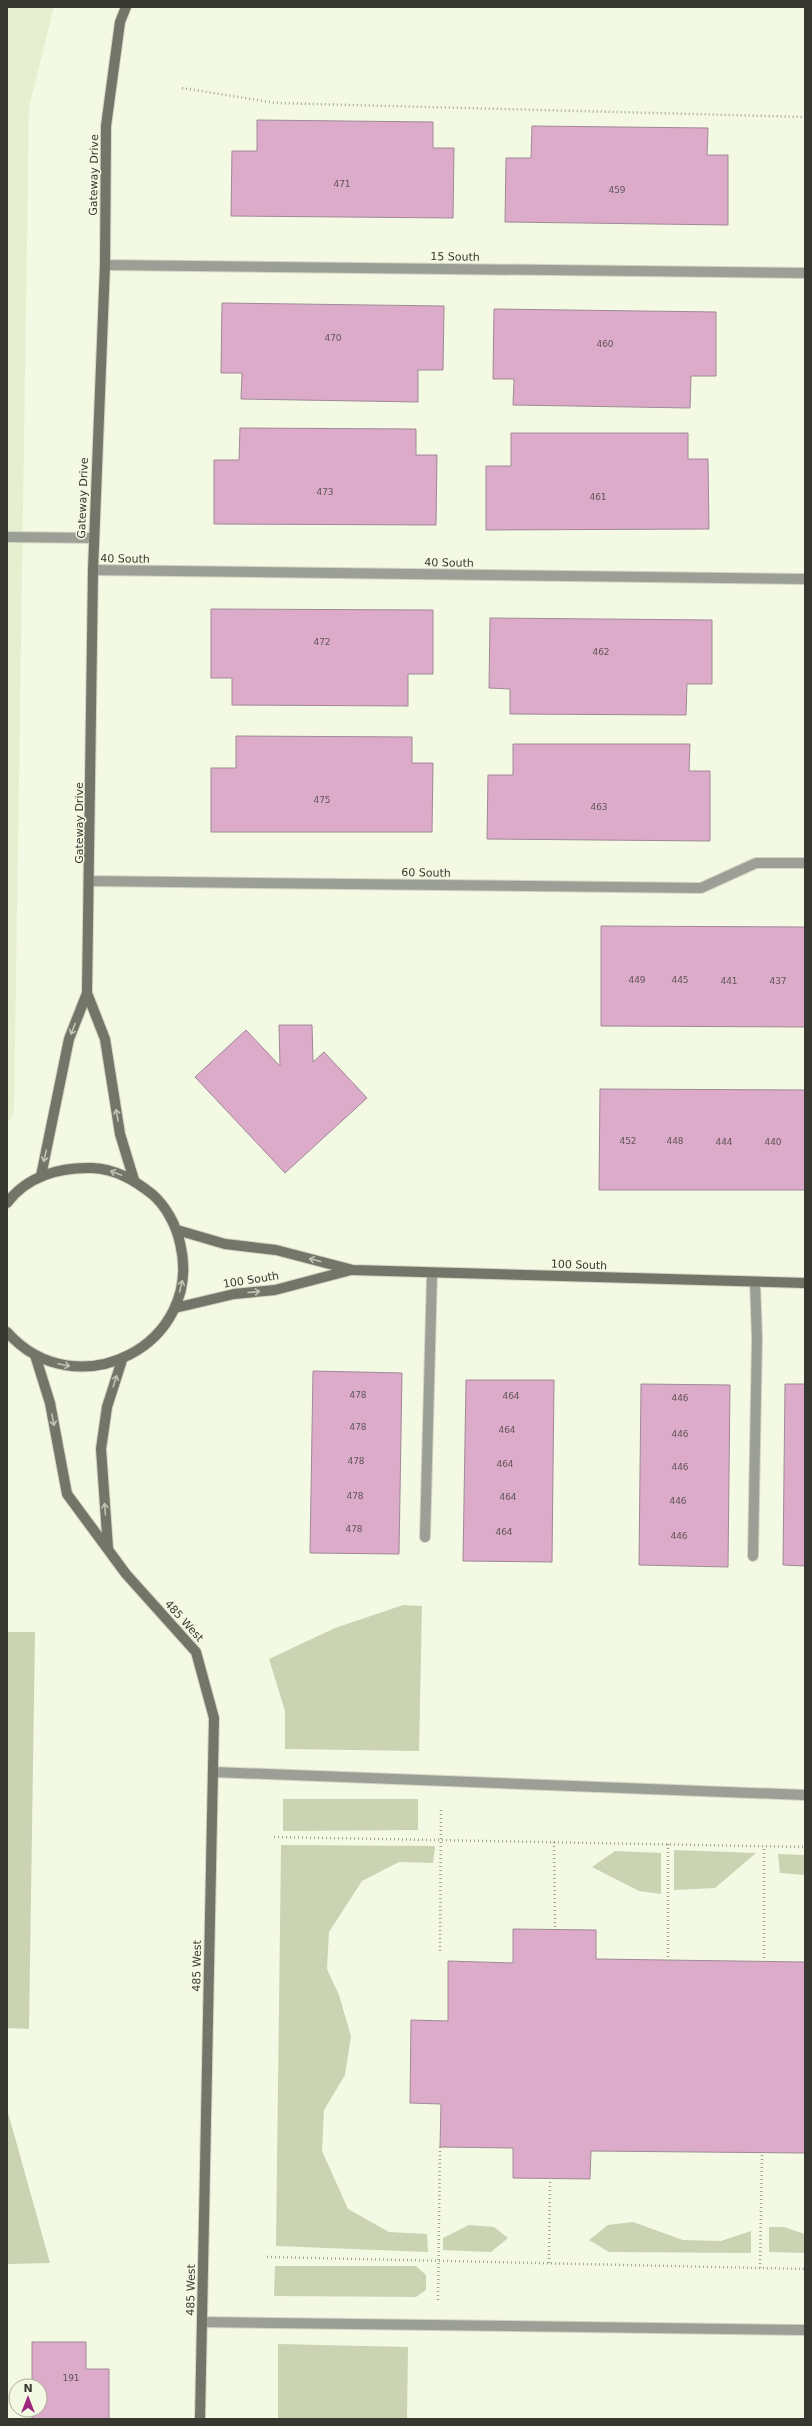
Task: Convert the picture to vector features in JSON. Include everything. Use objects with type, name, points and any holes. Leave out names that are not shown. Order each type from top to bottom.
[{"type":"street","name":"Gateway Drive","points":[[41,1176],[69,1039],[87,993],[90,881],[93,570],[105,265],[106,126],[120,22],[126,7]]},
{"type":"street","name":"Gateway Drive","points":[[87,993],[105,1039],[120,1134],[134,1180]]},
{"type":"street","points":[[7,1203],[14,1194],[41,1176],[72,1167],[104,1168],[134,1180],[160,1201],[177,1230],[184,1256],[183,1283],[175,1308],[162,1330],[144,1347],[122,1360],[94,1367],[64,1366],[35,1355],[16,1342],[7,1332]]},
{"type":"street","name":"100 South","points":[[177,1230],[225,1244],[276,1250],[353,1270],[805,1283]]},
{"type":"street","name":"100 South","points":[[175,1308],[234,1294],[275,1290],[353,1270]]},
{"type":"street","name":"485 West","points":[[35,1355],[50,1403],[67,1494],[126,1574],[196,1652],[214,1718],[200,2419]]},
{"type":"street","points":[[108,1548],[101,1449],[107,1407],[122,1360]]},
{"type":"lane","name":"15 South","points":[[105,265],[805,273]]},
{"type":"lane","points":[[7,537],[94,538]]},
{"type":"lane","name":"40 South","points":[[93,570],[805,579]]},
{"type":"lane","name":"60 South","points":[[90,881],[701,888],[756,863],[805,863]]},
{"type":"lane","points":[[425,1537],[432,1272]]},
{"type":"lane","points":[[753,1556],[757,1338],[755,1282]]},
{"type":"lane","points":[[213,1772],[805,1795]]},
{"type":"lane","points":[[202,2322],[805,2330]]},
{"type":"path","points":[[182,88],[276,103],[805,117]]},
{"type":"path","points":[[440,1951],[442,1840],[441,1803]]},
{"type":"path","points":[[274,1837],[805,1847]]},
{"type":"path","points":[[554,1842],[555,1929]]},
{"type":"path","points":[[668,1844],[668,1961]]},
{"type":"path","points":[[764,1846],[764,1962]]},
{"type":"path","points":[[438,2301],[437,2261],[440,2147]]},
{"type":"path","points":[[760,2268],[762,2153]]},
{"type":"path","points":[[548,2263],[550,2178]]},
{"type":"path","points":[[267,2257],[805,2269]]},
{"type":"shaded area","points":[[7,7],[54,7],[29,108],[14,1114],[7,1123]]},
{"type":"shaded area","points":[[403,1605],[422,1606],[419,1751],[285,1749],[285,1711],[269,1659],[335,1628]]},
{"type":"shaded area","points":[[7,1632],[35,1632],[29,2029],[7,2028]]},
{"type":"shaded area","points":[[283,1799],[418,1799],[418,1830],[283,1831]]},
{"type":"shaded area","points":[[281,1845],[435,1846],[433,1863],[399,1862],[362,1881],[329,1932],[327,1969],[339,1995],[351,2036],[345,2075],[324,2110],[322,2151],[348,2209],[389,2232],[427,2234],[428,2252],[276,2246]]},
{"type":"shaded area","points":[[674,1850],[756,1853],[715,1888],[674,1890]]},
{"type":"shaded area","points":[[615,1851],[661,1853],[661,1894],[639,1891],[592,1867]]},
{"type":"shaded area","points":[[778,1854],[805,1855],[805,1875],[780,1873]]},
{"type":"shaded area","points":[[7,2109],[50,2263],[7,2264]]},
{"type":"shaded area","points":[[633,2222],[683,2240],[721,2241],[751,2231],[751,2253],[609,2252],[589,2240],[608,2225]]},
{"type":"shaded area","points":[[469,2225],[494,2227],[508,2238],[491,2252],[443,2250],[443,2238]]},
{"type":"shaded area","points":[[769,2227],[784,2227],[805,2234],[805,2253],[769,2252]]},
{"type":"shaded area","points":[[275,2266],[416,2266],[426,2275],[426,2290],[416,2297],[274,2296]]},
{"type":"shaded area","points":[[278,2344],[408,2347],[407,2419],[278,2419]]},
{"type":"building","points":[[257,120],[433,122],[433,148],[454,148],[453,218],[231,216],[232,151],[257,151]]},
{"type":"building","points":[[532,126],[708,128],[707,155],[728,155],[728,225],[505,222],[506,158],[531,158]]},
{"type":"building","points":[[222,303],[444,306],[443,370],[418,370],[418,402],[241,399],[242,373],[221,373]]},
{"type":"building","points":[[494,309],[716,312],[716,376],[691,376],[690,408],[513,405],[514,379],[493,379]]},
{"type":"building","points":[[240,428],[416,429],[416,455],[437,455],[436,525],[214,524],[214,460],[239,460]]},
{"type":"building","points":[[511,433],[688,433],[688,459],[708,459],[709,529],[486,530],[486,466],[511,466]]},
{"type":"building","points":[[211,609],[433,610],[433,674],[408,674],[408,706],[232,705],[232,678],[211,678]]},
{"type":"building","points":[[490,618],[712,620],[712,684],[687,684],[686,715],[510,714],[510,689],[489,688]]},
{"type":"building","points":[[236,736],[412,737],[412,763],[433,763],[432,832],[211,832],[211,768],[236,768]]},
{"type":"building","points":[[513,744],[690,744],[689,771],[710,771],[710,841],[487,839],[488,775],[513,775]]},
{"type":"building","points":[[601,926],[805,927],[805,1027],[601,1026]]},
{"type":"building","points":[[279,1025],[312,1025],[313,1062],[324,1052],[367,1098],[285,1173],[195,1077],[246,1030],[280,1066]]},
{"type":"building","points":[[600,1089],[805,1090],[805,1190],[599,1190]]},
{"type":"building","points":[[313,1371],[402,1373],[399,1554],[310,1553]]},
{"type":"building","points":[[466,1380],[554,1380],[552,1562],[463,1561]]},
{"type":"building","points":[[641,1384],[730,1385],[728,1567],[639,1565]]},
{"type":"building","points":[[785,1384],[805,1384],[805,1566],[783,1565]]},
{"type":"building","points":[[513,1929],[596,1930],[596,1959],[805,1962],[805,2153],[591,2151],[590,2179],[513,2178],[513,2148],[440,2147],[441,2104],[410,2103],[411,2020],[448,2021],[448,1961],[513,1963]]},
{"type":"building","points":[[32,2342],[86,2342],[86,2369],[109,2369],[109,2419],[32,2419],[48,2418],[48,2378],[32,2378]]}]
